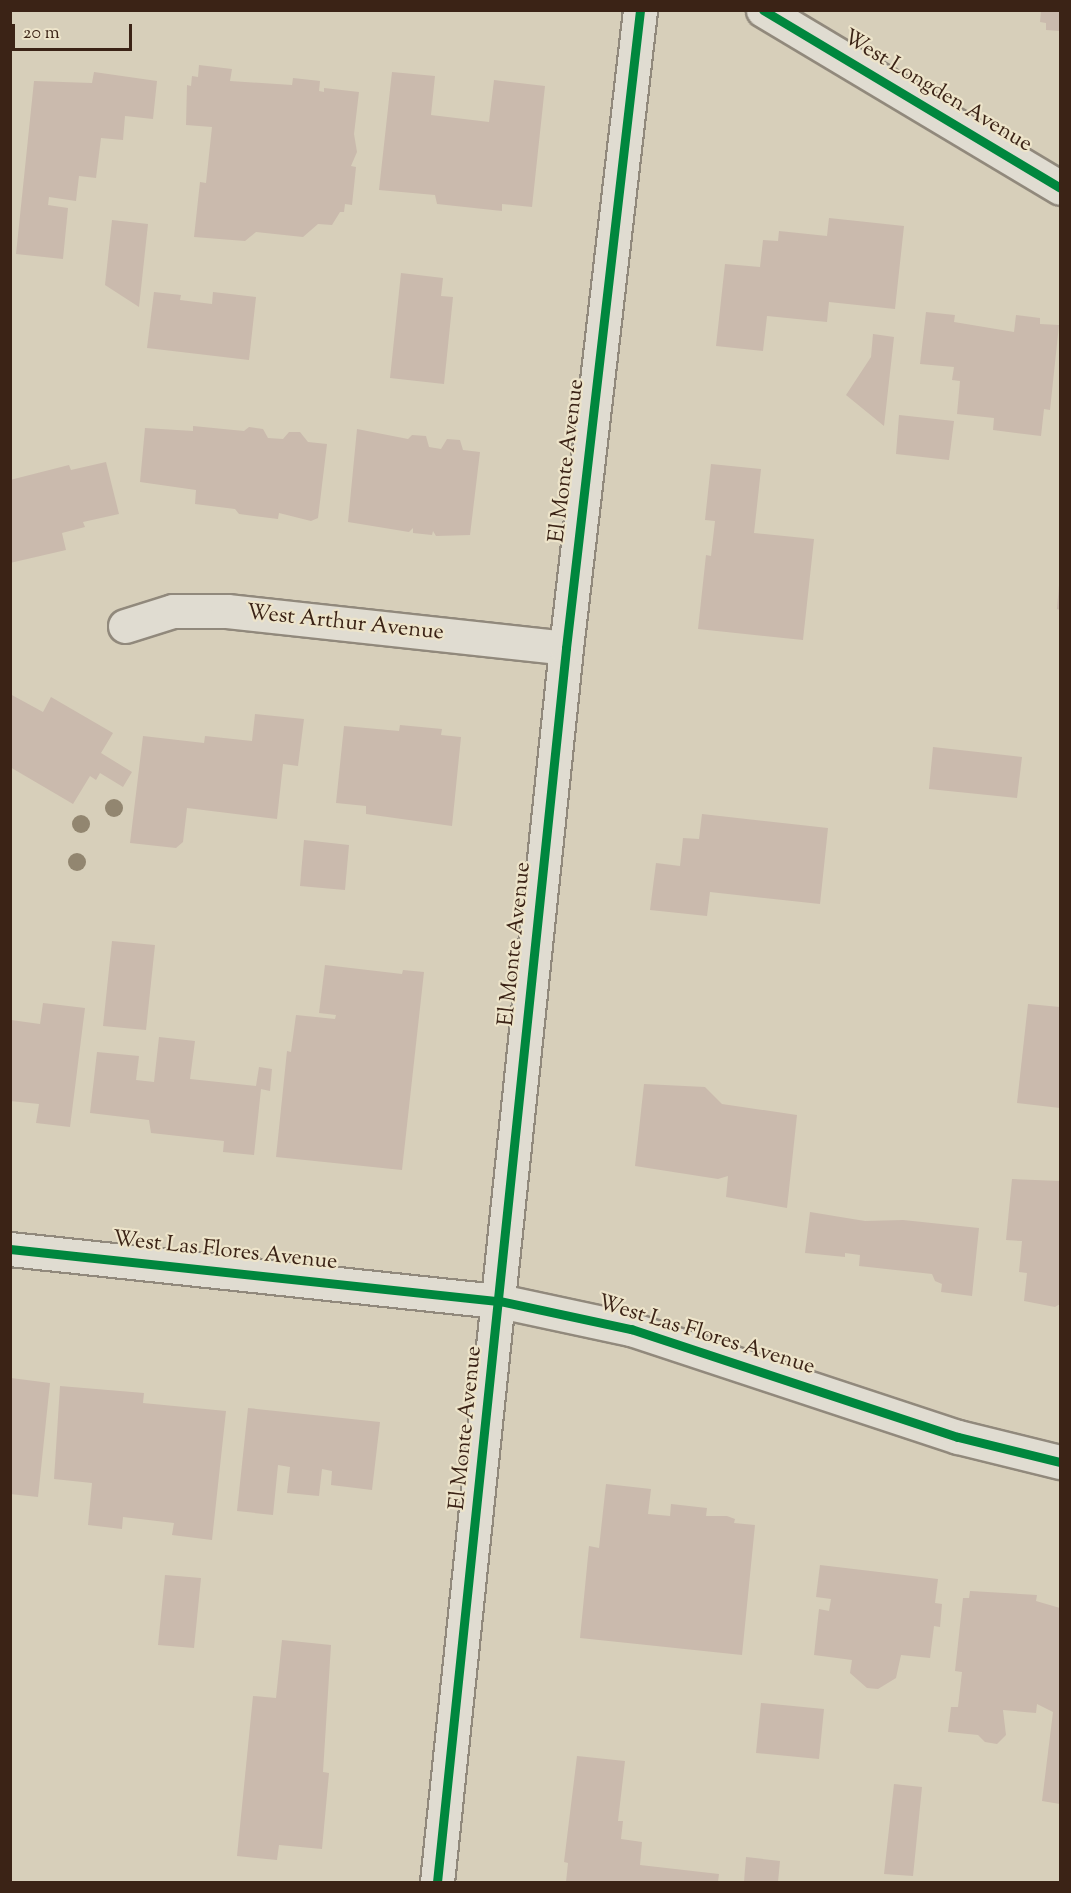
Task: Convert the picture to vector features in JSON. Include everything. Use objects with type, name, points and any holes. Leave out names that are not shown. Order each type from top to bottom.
[{"type":"street","name":"El Monte Avenue","points":[[437,1882],[500,1301],[566,648],[640,10]]},
{"type":"street","name":"West Longden Avenue","points":[[763,10],[1060,188]]},
{"type":"street","name":"West Arthur Avenue","points":[[125,626],[173,610],[227,611],[566,648]]},
{"type":"street","name":"West Las Flores Avenue","points":[[10,1249],[500,1301],[631,1329],[958,1437],[1060,1462]]},
{"type":"building","points":[[1041,10],[1060,10],[1060,31],[1046,30],[1046,23],[1040,22]]},
{"type":"building","points":[[199,65],[232,69],[230,81],[292,85],[293,78],[320,81],[319,91],[324,92],[324,88],[359,92],[354,134],[357,152],[351,166],[356,167],[352,205],[345,204],[344,212],[340,212],[332,225],[318,224],[303,237],[256,232],[245,241],[194,237],[200,182],[206,183],[212,127],[186,125],[187,85],[191,86],[192,76],[198,77]]},
{"type":"building","points":[[94,72],[157,81],[153,119],[125,116],[123,140],[101,138],[96,178],[79,176],[76,201],[49,197],[48,205],[68,208],[63,259],[16,254],[34,81],[92,83]]},
{"type":"building","points":[[392,72],[435,76],[431,115],[489,122],[494,80],[545,86],[532,207],[502,204],[502,211],[437,204],[435,195],[379,190]]},
{"type":"building","points":[[829,218],[904,226],[895,309],[829,302],[827,322],[767,316],[763,351],[716,346],[725,264],[760,267],[763,240],[778,241],[779,231],[827,236]]},
{"type":"building","points":[[112,220],[148,224],[139,307],[105,285]]},
{"type":"building","points":[[401,273],[443,278],[441,296],[453,297],[444,384],[390,378]]},
{"type":"building","points":[[154,292],[181,295],[180,300],[212,304],[213,292],[256,297],[249,360],[147,348]]},
{"type":"building","points":[[926,312],[955,315],[954,322],[1014,332],[1016,315],[1040,318],[1040,324],[1059,325],[1050,410],[1044,409],[1041,436],[993,430],[994,418],[957,414],[960,381],[952,380],[954,367],[920,364]]},
{"type":"building","points":[[873,334],[894,337],[884,426],[846,395],[871,357]]},
{"type":"building","points":[[899,415],[954,421],[949,460],[896,454]]},
{"type":"building","points":[[193,426],[244,431],[249,427],[263,429],[268,438],[283,439],[289,432],[300,432],[308,442],[327,444],[318,518],[311,521],[279,513],[278,519],[239,514],[235,509],[195,504],[196,490],[140,482],[145,428],[193,431]]},
{"type":"building","points":[[357,429],[408,439],[412,435],[426,436],[429,447],[441,449],[447,439],[460,440],[463,450],[480,452],[470,535],[436,536],[433,531],[432,535],[413,533],[413,528],[409,532],[348,522]]},
{"type":"building","points":[[106,462],[119,514],[83,522],[85,527],[62,533],[66,550],[10,563],[10,480],[69,465],[71,470]]},
{"type":"building","points":[[711,464],[761,469],[754,533],[814,539],[803,640],[698,629],[706,555],[711,556],[715,521],[705,520]]},
{"type":"building","points":[[1060,585],[1060,610],[1057,609]]},
{"type":"building","points":[[10,694],[43,712],[51,697],[113,733],[101,753],[132,772],[123,787],[100,773],[96,780],[90,776],[73,804],[10,767]]},
{"type":"building","points":[[255,714],[304,719],[298,766],[283,764],[277,819],[187,808],[183,842],[176,848],[130,843],[143,736],[204,743],[205,736],[252,741]]},
{"type":"building","points":[[400,725],[442,729],[441,735],[461,737],[452,826],[366,814],[366,806],[336,803],[344,726],[399,731]]},
{"type":"building","points":[[933,747],[1022,757],[1017,798],[929,789]]},
{"type":"building","points":[[702,814],[828,828],[820,904],[710,892],[707,916],[650,910],[656,863],[680,866],[683,838],[699,839]]},
{"type":"building","points":[[304,840],[349,845],[345,890],[300,886]]},
{"type":"building","points":[[112,941],[155,945],[146,1030],[103,1026]]},
{"type":"building","points":[[325,965],[402,974],[403,970],[424,972],[402,1170],[276,1157],[287,1051],[291,1052],[296,1015],[335,1019],[336,1015],[319,1013]]},
{"type":"building","points":[[43,1003],[85,1008],[70,1127],[36,1123],[39,1104],[10,1101],[11,1020],[40,1024]]},
{"type":"building","points":[[1028,1004],[1060,1007],[1060,1108],[1017,1103]]},
{"type":"building","points":[[159,1037],[195,1041],[190,1079],[256,1086],[259,1067],[272,1069],[270,1091],[261,1089],[254,1155],[223,1152],[224,1141],[151,1133],[149,1120],[90,1113],[97,1052],[139,1056],[136,1080],[154,1082]]},
{"type":"building","points":[[644,1084],[705,1087],[722,1104],[797,1115],[787,1208],[726,1197],[728,1176],[718,1179],[635,1166]]},
{"type":"building","points":[[1012,1179],[1060,1181],[1060,1304],[1055,1307],[1024,1301],[1027,1273],[1019,1272],[1022,1241],[1006,1240]]},
{"type":"building","points":[[810,1212],[865,1221],[903,1220],[979,1228],[972,1296],[941,1292],[942,1284],[935,1281],[932,1274],[859,1266],[860,1255],[845,1253],[845,1257],[805,1253]]},
{"type":"building","points":[[11,1378],[50,1383],[38,1497],[10,1494]]},
{"type":"building","points":[[60,1386],[144,1393],[143,1403],[226,1411],[212,1540],[172,1535],[174,1523],[123,1517],[122,1529],[88,1525],[92,1483],[54,1479]]},
{"type":"building","points":[[248,1408],[380,1422],[372,1490],[331,1485],[332,1471],[322,1469],[319,1496],[287,1493],[290,1467],[278,1465],[273,1515],[237,1511]]},
{"type":"building","points":[[606,1484],[651,1489],[648,1514],[670,1516],[671,1504],[707,1508],[706,1516],[727,1516],[735,1519],[734,1523],[755,1525],[742,1655],[580,1638],[589,1546],[599,1548]]},
{"type":"building","points":[[820,1565],[938,1579],[935,1603],[942,1604],[940,1627],[934,1626],[930,1658],[901,1655],[896,1678],[878,1689],[867,1688],[850,1673],[852,1660],[814,1655],[819,1609],[829,1611],[831,1599],[816,1597]]},
{"type":"building","points":[[165,1575],[201,1578],[194,1648],[158,1645]]},
{"type":"building","points":[[970,1591],[1037,1595],[1036,1601],[1060,1608],[1060,1804],[1042,1801],[1053,1712],[1037,1704],[1036,1713],[1003,1710],[1006,1735],[997,1744],[985,1742],[978,1735],[948,1732],[951,1707],[958,1707],[962,1672],[955,1671],[963,1598],[969,1598]]},
{"type":"building","points":[[282,1640],[331,1645],[323,1772],[329,1773],[322,1849],[279,1845],[277,1860],[237,1856],[253,1696],[276,1698]]},
{"type":"building","points":[[761,1703],[824,1709],[819,1759],[756,1753]]},
{"type":"building","points":[[577,1756],[625,1761],[618,1821],[623,1821],[621,1839],[642,1842],[640,1865],[719,1874],[718,1882],[566,1882],[568,1863],[564,1862]]},
{"type":"building","points":[[894,1784],[922,1787],[913,1876],[884,1874]]},
{"type":"building","points":[[746,1857],[780,1861],[778,1882],[744,1882]]},
{"type":"cycle path","points":[[437,1882],[566,648],[640,10]]},
{"type":"cycle path","points":[[763,10],[1060,188]]},
{"type":"cycle path","points":[[10,1249],[500,1301],[631,1329],[958,1437],[1060,1462]]}]
